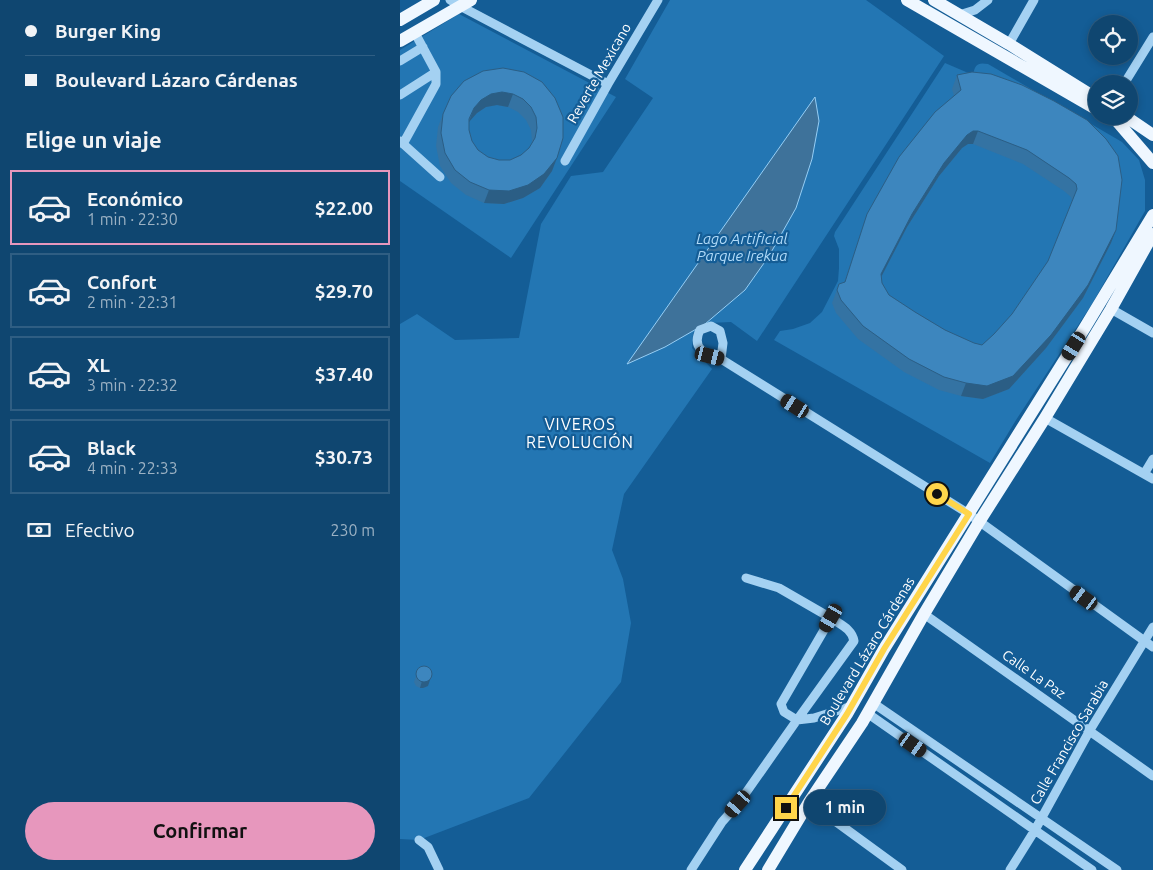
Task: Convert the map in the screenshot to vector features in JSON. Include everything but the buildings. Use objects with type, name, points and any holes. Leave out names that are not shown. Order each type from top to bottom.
[{"type":"main road","points":[[400,20],[434,0]]},
{"type":"main road","points":[[907,0],[1088,103]]},
{"type":"main road","points":[[934,0],[1088,93]]},
{"type":"main road","points":[[400,42],[460,2]]},
{"type":"main road","points":[[1123,125],[1153,163]]},
{"type":"main road","points":[[1126,125],[1153,149]]},
{"type":"main road","points":[[1133,125],[1153,135]]},
{"type":"main road","name":"Boulevard Lázaro Cárdenas","points":[[768,870],[809,802],[862,723],[924,614],[974,518],[1153,215]]},
{"type":"main road","name":"Boulevard Lázaro Cárdenas","points":[[745,870],[852,706],[884,649],[974,518],[1046,418],[1153,234]]},
{"type":"street","name":"Reverte Mexicano","points":[[565,161],[658,0]]},
{"type":"street","points":[[959,14],[975,10],[988,0]]},
{"type":"street","points":[[1009,44],[1034,0]]},
{"type":"street","points":[[460,2],[608,84]]},
{"type":"street","points":[[415,33],[436,72],[436,84],[401,143],[440,177]]},
{"type":"street","points":[[1130,75],[1153,37]]},
{"type":"street","points":[[400,61],[422,47]]},
{"type":"street","points":[[400,95],[436,72]]},
{"type":"street","points":[[1111,309],[1153,333]]},
{"type":"street","points":[[721,359],[974,518],[1153,647]]},
{"type":"street","points":[[1046,418],[1153,479]]},
{"type":"street","points":[[1144,474],[1153,458]]},
{"type":"street","points":[[691,870],[722,822],[738,804],[854,641],[853,635],[848,629],[831,618],[779,588],[746,578]]},
{"type":"street","name":"Calle La Paz","points":[[924,614],[1153,776]]},
{"type":"street","points":[[831,618],[782,704],[784,712],[797,720],[814,718],[852,706]]},
{"type":"street","name":"Calle Francisco Sarabia","points":[[1010,870],[1042,818],[1090,730],[1153,627]]},
{"type":"street","points":[[870,708],[1042,818],[1117,870]]},
{"type":"street","points":[[870,708],[1092,870]]},
{"type":"street","points":[[809,802],[902,870]]},
{"type":"street","points":[[419,840],[428,846],[439,870]]},
{"type":"shaded area","points":[[670,0],[866,0],[944,56],[757,341],[731,322],[709,323],[693,333],[692,348],[712,369],[624,494],[612,550],[623,579],[631,623],[621,682],[529,798],[419,840],[400,839],[400,324],[417,314],[455,340],[519,338],[541,224],[571,176],[603,172],[653,98],[625,79]]},
{"type":"shaded area","points":[[459,14],[616,97],[511,258],[400,181],[400,50]]},
{"type":"shaded area","points":[[945,63],[973,75],[977,65],[981,63],[988,64],[1088,122],[1088,125],[1093,125],[1122,142],[1139,160],[1145,180],[1145,211],[1092,304],[990,463],[774,340],[780,331],[810,323],[822,312],[838,281],[839,249],[834,236]]},
{"type":"water","name":"Lago Artificial Parque Irekua","points":[[815,97],[819,121],[812,159],[796,208],[769,256],[745,290],[705,324],[665,347],[627,364]]},
{"type":"district","name":"VIVEROS REVOLUCIÓN","points":[[580,433]]},
{"type":"route","points":[[786,808],[847,714],[884,649],[969,514],[937,494]]}]
